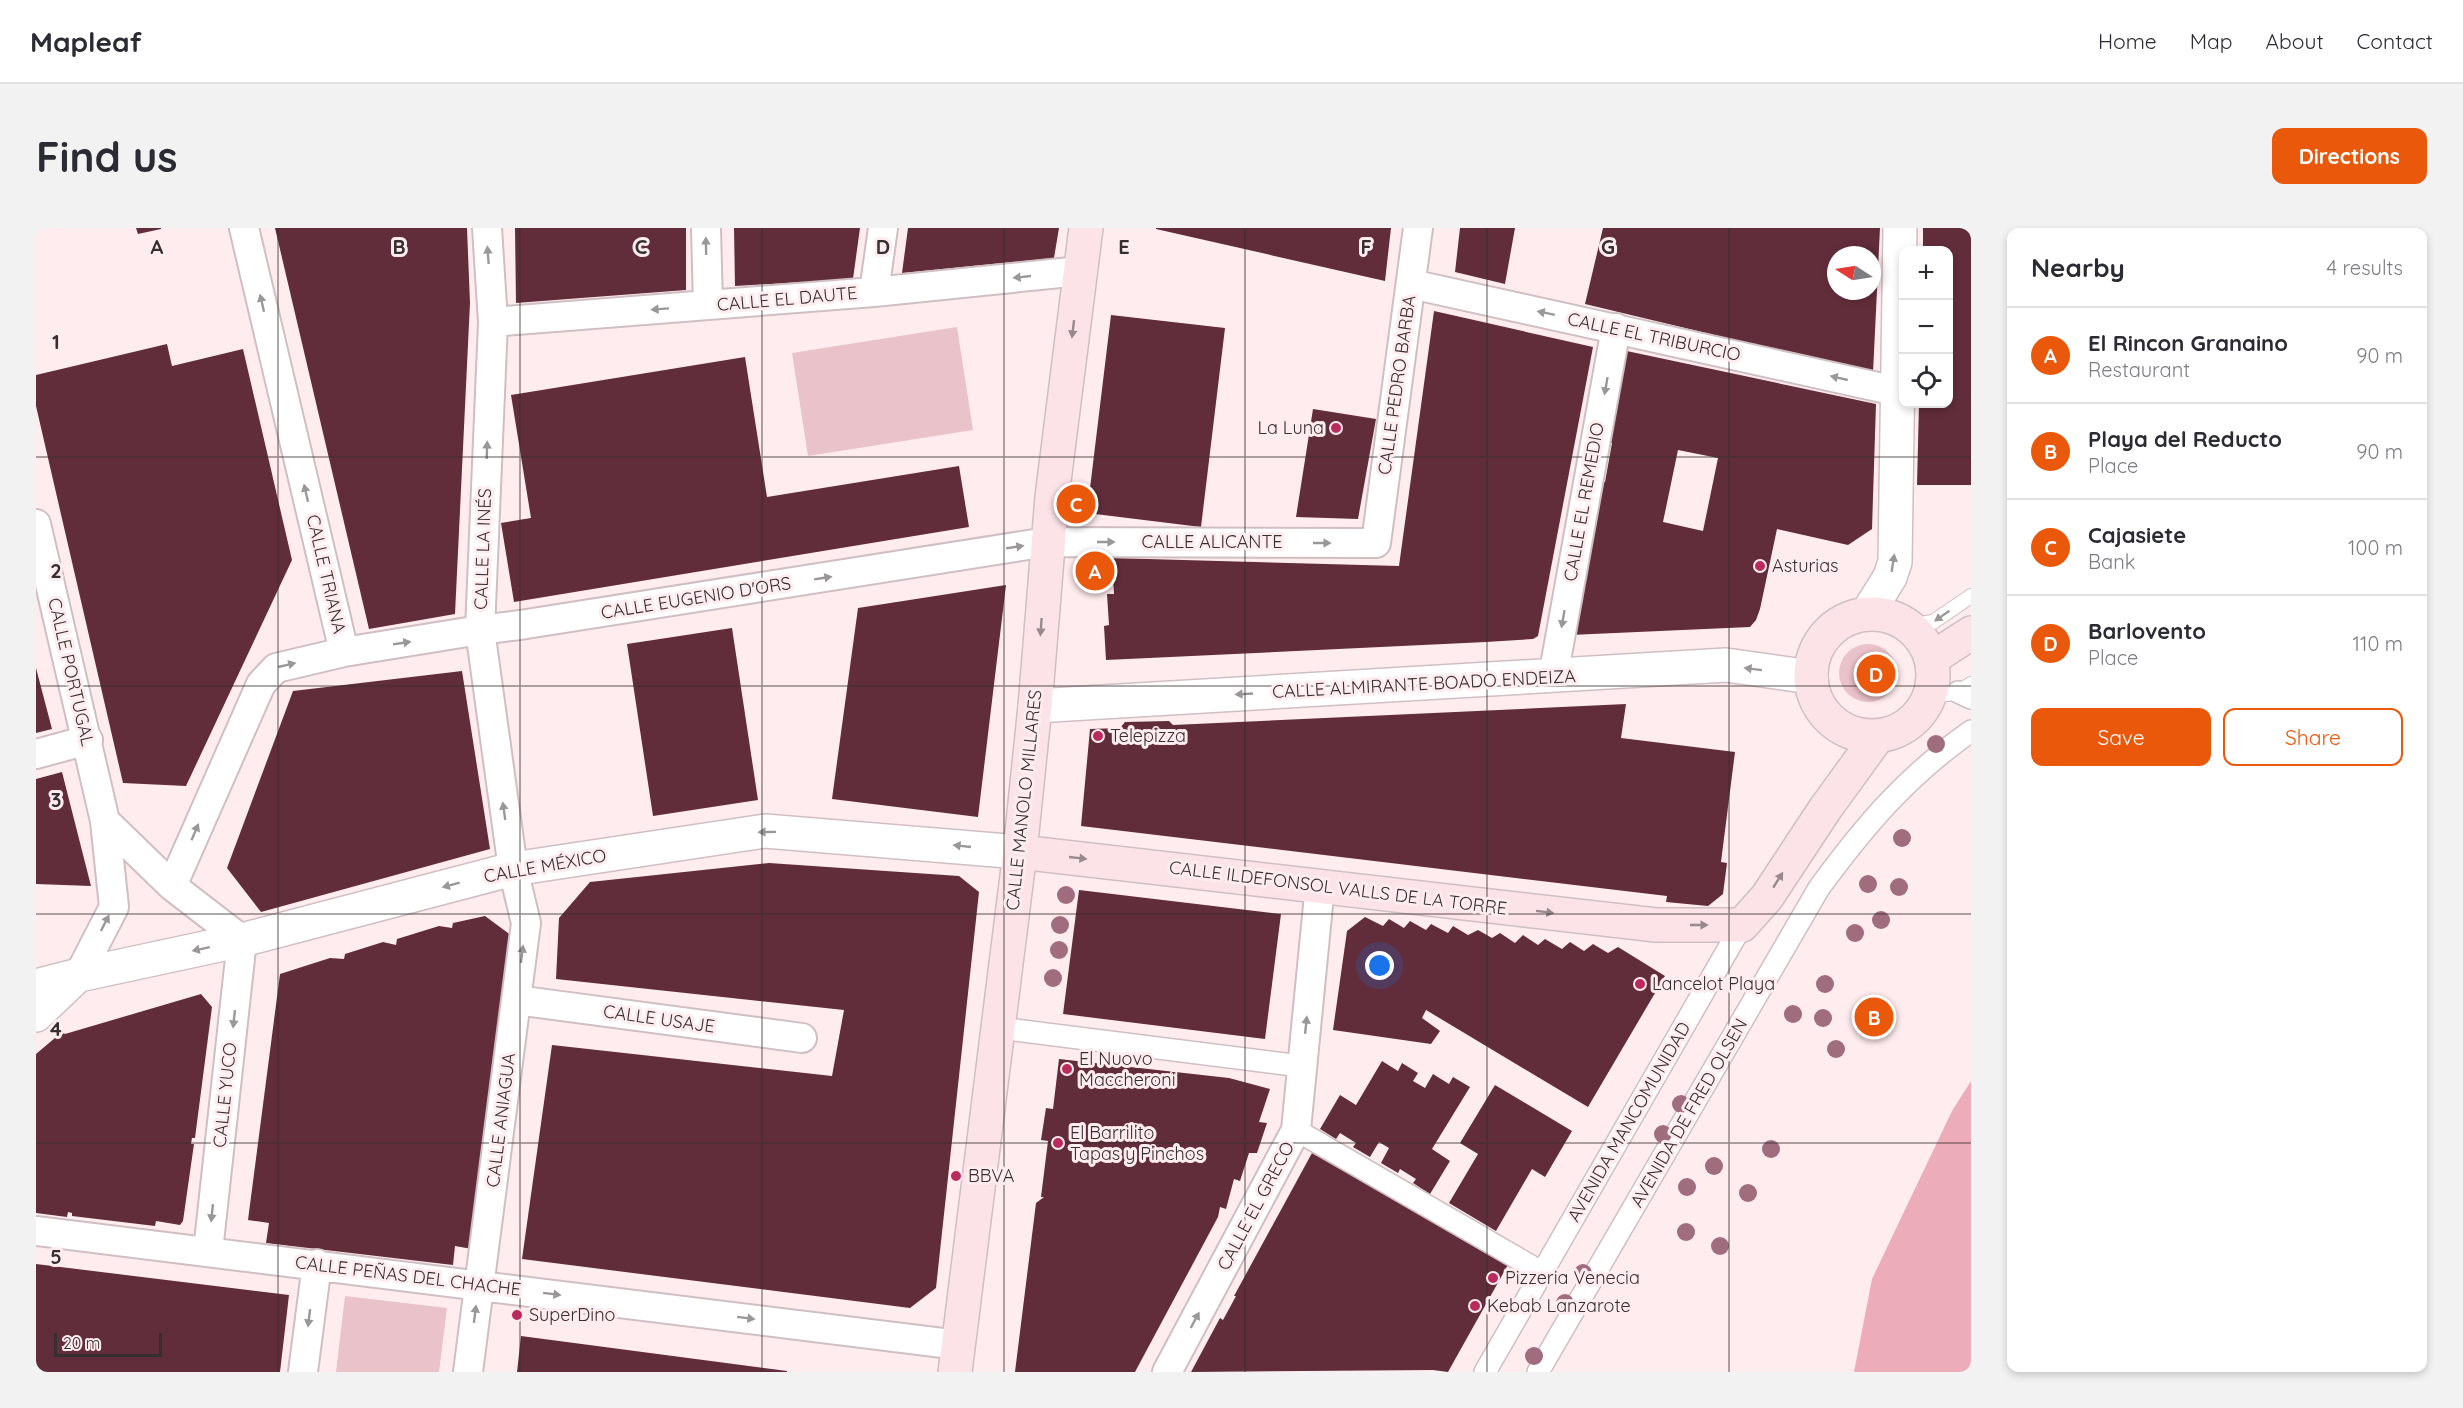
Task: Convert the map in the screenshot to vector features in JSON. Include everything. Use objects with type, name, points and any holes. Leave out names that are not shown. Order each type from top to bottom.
[{"type":"main road","name":"CALLE MANOLO MILLARES","points":[[957,1358],[1020,852],[1035,706],[1047,542],[1086,228]]},
{"type":"main road","points":[[1867,614],[1890,616],[1909,626],[1923,641],[1931,659],[1933,679],[1957,693],[1899,730],[1878,736],[1858,735],[1842,728],[1827,716],[1817,701],[1811,677],[1814,656],[1820,642],[1832,628],[1847,619],[1867,614]]},
{"type":"main road","points":[[1931,659],[1971,633]]},
{"type":"main road","name":"AVENIDA MANCOMUNIDAD","points":[[1742,925],[1767,897],[1825,809],[1878,736]]},
{"type":"main road","name":"CALLE ILDEFONSOL VALLS DE LA TORRE","points":[[1020,852],[1656,925],[1742,925]]},
{"type":"street","name":"CALLE TRIANA","points":[[172,886],[261,684],[276,668],[344,652],[244,228]]},
{"type":"street","name":"CALLE LA INÉS","points":[[487,228],[493,322],[480,630],[513,869]]},
{"type":"street","points":[[706,228],[708,305]]},
{"type":"street","points":[[874,292],[883,228]]},
{"type":"street","name":"CALLE PEDRO BARBA","points":[[1376,543],[1418,228]]},
{"type":"street","points":[[1867,614],[1890,577],[1895,562],[1900,228]]},
{"type":"street","name":"CALLE EL DAUTE","points":[[493,322],[874,292],[1080,271]]},
{"type":"street","name":"CALLE EL TRIBURCIO","points":[[1411,284],[1896,391]]},
{"type":"street","name":"CALLE EL REMEDIO","points":[[1553,677],[1616,328]]},
{"type":"street","name":"CALLE PORTUGAL","points":[[36,524],[105,821],[114,906],[79,975]]},
{"type":"street","name":"CALLE EUGENIO D'ORS","points":[[344,652],[1047,542]]},
{"type":"street","name":"CALLE ALICANTE","points":[[1047,542],[1376,543]]},
{"type":"street","name":"CALLE ALMIRANTE BOADO ENDEIZA","points":[[1035,706],[1726,665],[1811,677]]},
{"type":"street","name":"AVENIDA DE FRED OLSEN","points":[[1538,1372],[1819,888],[1856,837],[1899,789],[1944,750],[1971,731]]},
{"type":"street","points":[[36,754],[88,740]]},
{"type":"street","points":[[105,821],[172,886],[242,940]]},
{"type":"street","name":"CALLE MÉXICO","points":[[36,986],[242,940],[513,869],[765,831],[1020,852]]},
{"type":"street","name":"CALLE ANIAGUA","points":[[468,1372],[526,923],[513,869]]},
{"type":"street","name":"CALLE EL GRECO","points":[[1167,1372],[1296,1130],[1320,885]]},
{"type":"street","name":"AVENIDA MANCOMUNIDAD","points":[[1485,1372],[1742,925]]},
{"type":"street","name":"CALLE YUCO","points":[[208,1251],[242,940]]},
{"type":"street","points":[[36,1016],[79,975]]},
{"type":"street","name":"CALLE USAJE","points":[[516,1000],[802,1038]]},
{"type":"street","points":[[999,1028],[1301,1066]]},
{"type":"street","points":[[1296,1130],[1543,1272]]},
{"type":"street","name":"CALLE PEÑAS DEL CHACHE","points":[[36,1231],[479,1285],[957,1358]]},
{"type":"street","points":[[303,1372],[317,1264]]},
{"type":"lane","points":[[1909,626],[1933,622],[1971,596]]},
{"type":"shaded area","points":[[957,327],[973,430],[808,456],[792,353]]},
{"type":"shaded area","points":[[1862,644],[1874,644],[1889,652],[1897,667],[1897,679],[1889,694],[1874,702],[1862,702],[1847,694],[1839,679],[1839,667],[1847,652]]},
{"type":"shaded area","points":[[1971,1081],[1971,1372],[1854,1372],[1872,1279],[1952,1111]]},
{"type":"shaded area","points":[[345,1296],[447,1308],[439,1372],[336,1372]]},
{"type":"building","points":[[136,228],[161,228],[161,229],[138,234]]},
{"type":"building","points":[[275,228],[467,228],[470,303],[455,614],[369,629]]},
{"type":"building","points":[[515,228],[686,228],[686,290],[516,303]]},
{"type":"building","points":[[734,228],[860,228],[853,279],[735,286]]},
{"type":"building","points":[[908,228],[1059,228],[1054,258],[902,273]]},
{"type":"building","points":[[1391,228],[1385,281],[1156,229]]},
{"type":"building","points":[[1460,228],[1515,228],[1505,284],[1455,272]]},
{"type":"building","points":[[1603,228],[1880,228],[1879,246],[1827,246],[1827,300],[1877,300],[1873,373],[1585,304]]},
{"type":"building","points":[[1923,228],[1971,228],[1971,485],[1917,485],[1919,408],[1953,408],[1953,246],[1923,246]]},
{"type":"building","points":[[1434,311],[1593,347],[1538,636],[1533,639],[1486,642],[1106,660],[1104,626],[1109,625],[1107,594],[1114,594],[1112,558],[1399,566]]},
{"type":"building","points":[[1111,315],[1225,328],[1201,527],[1087,513]]},
{"type":"building","points":[[167,344],[172,366],[243,349],[292,560],[186,786],[123,783],[36,406],[36,375]]},
{"type":"building","points":[[1622,350],[1876,404],[1872,529],[1848,545],[1777,529],[1760,609],[1756,620],[1750,627],[1570,635],[1595,482],[1605,482],[1612,443],[1603,442]],"holes":[[[1678,450],[1718,458],[1703,531],[1663,522]]]},
{"type":"building","points":[[745,357],[767,497],[959,466],[969,527],[514,602],[501,523],[531,518],[511,395]]},
{"type":"building","points":[[1313,409],[1376,419],[1358,519],[1296,517]]},
{"type":"building","points":[[1006,585],[978,817],[832,799],[858,608]]},
{"type":"building","points":[[732,628],[758,800],[653,816],[627,644]]},
{"type":"building","points":[[36,668],[52,729],[36,733]]},
{"type":"building","points":[[462,671],[490,849],[261,912],[227,868],[293,691]]},
{"type":"building","points":[[1626,704],[1621,738],[1735,752],[1721,862],[1727,863],[1723,894],[1708,906],[1666,902],[1667,896],[1081,826],[1090,729],[1120,728],[1125,722],[1169,721],[1173,725]]},
{"type":"building","points":[[62,772],[91,886],[36,884],[36,779]]},
{"type":"building","points":[[769,863],[959,876],[979,892],[936,1288],[910,1308],[522,1259],[552,1045],[832,1076],[844,1010],[556,979],[559,918],[590,882]]},
{"type":"building","points":[[1079,890],[1281,914],[1265,1039],[1063,1014]]},
{"type":"building","points":[[485,916],[512,936],[472,1249],[455,1246],[453,1265],[266,1243],[269,1223],[248,1220],[280,974],[330,958],[344,959],[345,954],[383,942],[396,945],[397,939],[439,926],[452,928],[453,923]]},
{"type":"building","points":[[1365,917],[1383,926],[1389,919],[1404,928],[1410,921],[1426,930],[1431,924],[1448,933],[1453,926],[1468,935],[1478,930],[1492,938],[1500,933],[1515,943],[1523,935],[1538,945],[1545,939],[1562,949],[1570,942],[1584,951],[1593,944],[1608,953],[1618,947],[1665,976],[1588,1107],[1426,1010],[1422,1018],[1440,1031],[1431,1044],[1333,1030],[1347,931]]},
{"type":"building","points":[[201,994],[212,1007],[195,1138],[192,1138],[191,1144],[194,1144],[183,1221],[180,1225],[156,1221],[155,1226],[72,1216],[72,1213],[68,1212],[67,1217],[36,1213],[36,1054],[62,1032],[65,1034]]},
{"type":"building","points":[[1059,1059],[1229,1078],[1270,1089],[1259,1122],[1267,1123],[1257,1153],[1249,1153],[1240,1181],[1234,1179],[1226,1209],[1220,1207],[1218,1217],[1135,1372],[1015,1372],[1036,1203],[1044,1197],[1041,1197],[1048,1141],[1041,1140],[1046,1108],[1053,1109]]},
{"type":"building","points":[[1382,1061],[1398,1071],[1402,1063],[1418,1073],[1413,1081],[1425,1088],[1433,1074],[1449,1084],[1453,1077],[1470,1087],[1432,1149],[1450,1161],[1430,1194],[1413,1183],[1416,1179],[1400,1169],[1398,1173],[1381,1163],[1389,1148],[1379,1142],[1370,1157],[1353,1147],[1356,1143],[1340,1133],[1336,1139],[1320,1129],[1340,1095],[1356,1105]]},
{"type":"building","points":[[1495,1085],[1572,1131],[1545,1177],[1532,1169],[1496,1231],[1449,1203],[1478,1154],[1460,1143]]},
{"type":"building","points":[[1312,1153],[1509,1263],[1448,1372],[1433,1370],[1191,1372],[1220,1318],[1223,1320]]},
{"type":"building","points":[[36,1264],[289,1295],[280,1372],[36,1372]]},
{"type":"building","points":[[521,1336],[787,1371],[787,1372],[517,1372]]},
{"type":"place","name":"La Luna","points":[[1336,428]]},
{"type":"place","name":"Cajasiete","points":[[1076,504]]},
{"type":"place","name":"Asturias","points":[[1760,566]]},
{"type":"place","name":"El Rincon Granaino","points":[[1095,571]]},
{"type":"place","name":"Barlovento","points":[[1876,674]]},
{"type":"place","name":"Telepizza","points":[[1098,736]]},
{"type":"place","name":"Lancelot Playa","points":[[1640,984]]},
{"type":"place","name":"Playa del Reducto","points":[[1874,1017]]},
{"type":"place","name":"El Nuovo Maccheroni","points":[[1067,1069]]},
{"type":"place","name":"El Barrilito Tapas y Pinchos","points":[[1058,1143]]},
{"type":"place","name":"BBVA","points":[[956,1176]]},
{"type":"place","name":"Pizzeria Venecia","points":[[1493,1278]]},
{"type":"place","name":"Kebab Lanzarote","points":[[1475,1306]]},
{"type":"place","name":"SuperDino","points":[[517,1315]]}]
